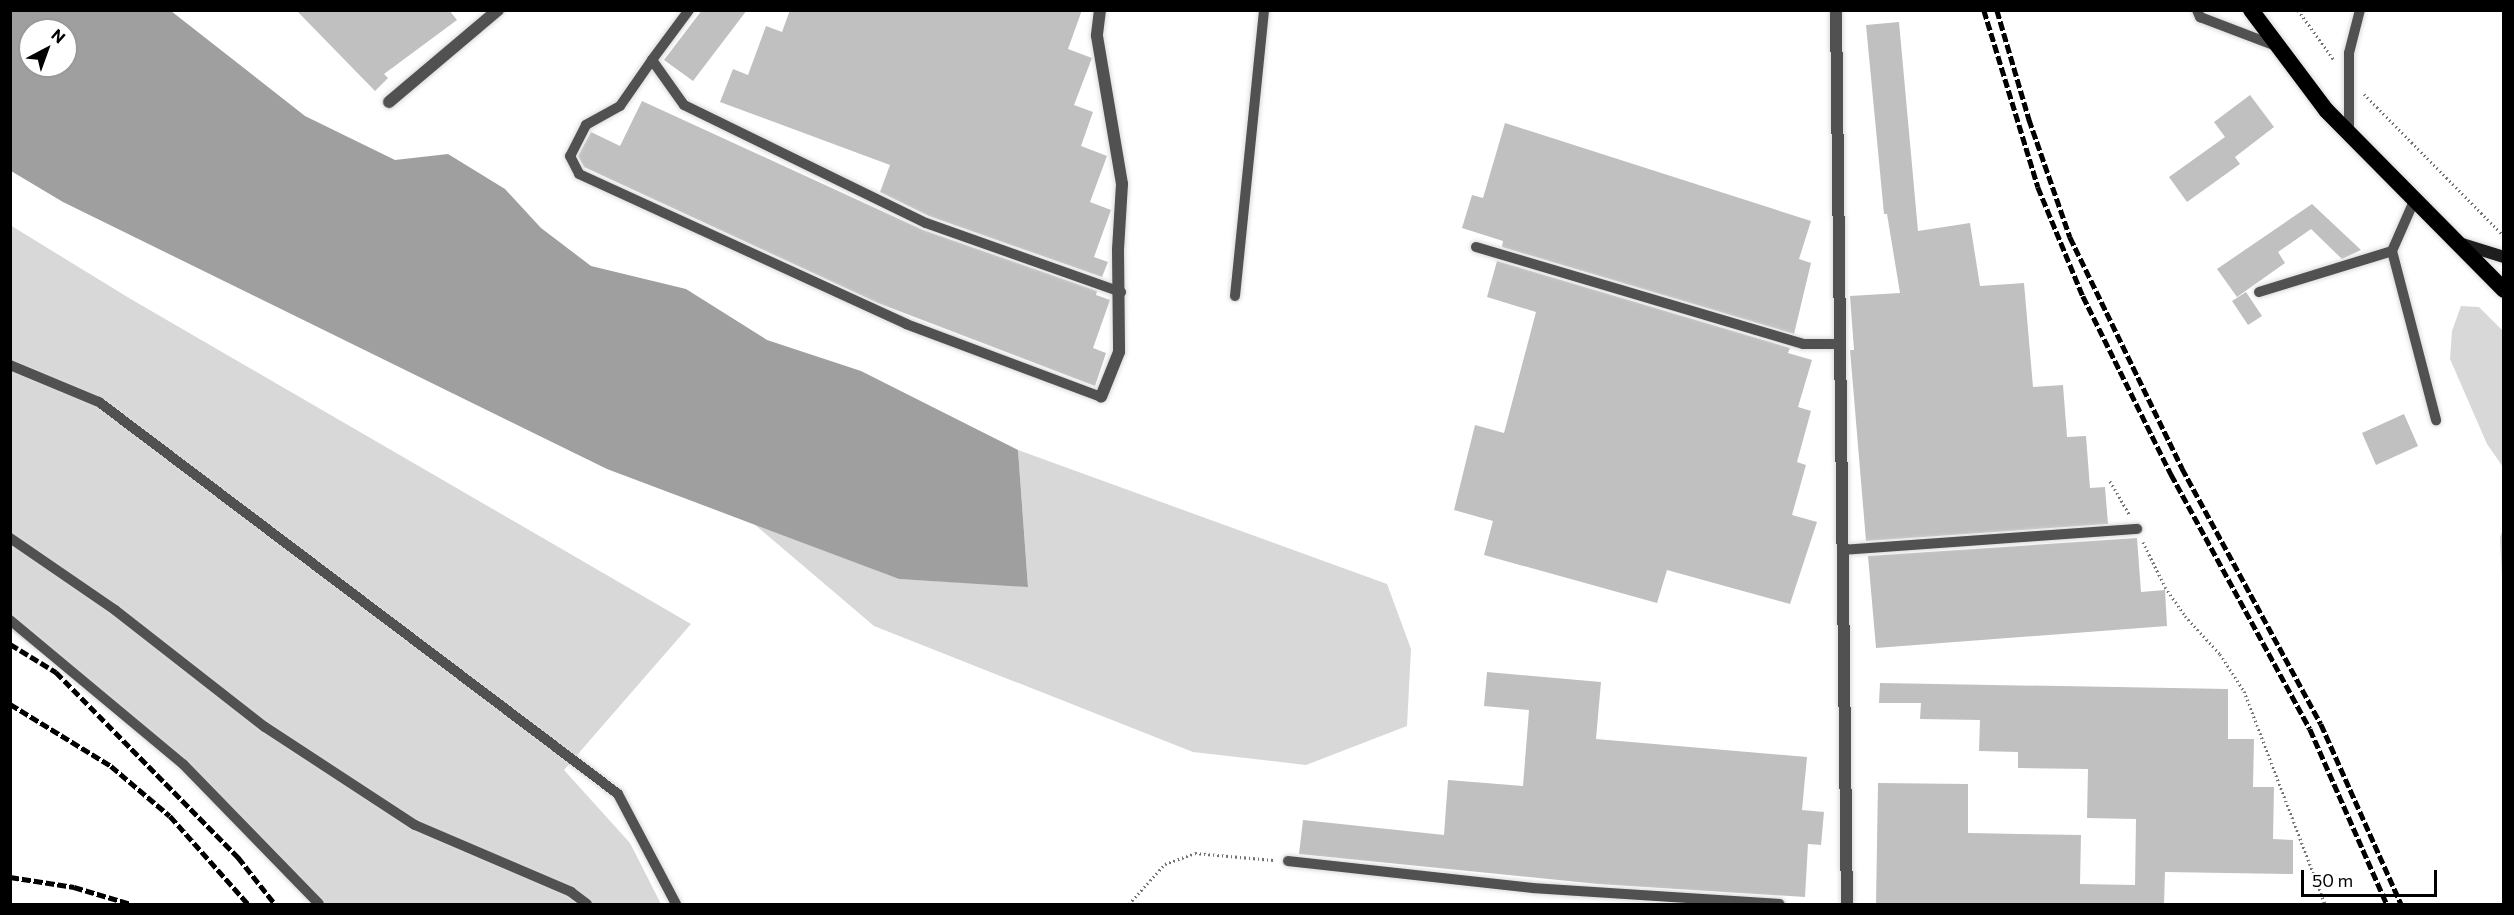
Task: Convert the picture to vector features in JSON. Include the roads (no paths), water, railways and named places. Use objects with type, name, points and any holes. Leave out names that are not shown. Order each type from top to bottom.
[{"type":"highway","points":[[2251,10],[2276,46],[2349,135],[2504,290]]},
{"type":"highway","points":[[2456,242],[2504,281]]},
{"type":"main road","points":[[2456,242],[2504,257]]},
{"type":"street","points":[[388,102],[498,10]]},
{"type":"street","points":[[1100,10],[1097,36],[1122,184],[1118,250],[1121,292],[1119,352],[1101,397]]},
{"type":"street","points":[[1836,10],[1847,904]]},
{"type":"lane","points":[[689,10],[620,106],[586,125],[570,156],[579,174],[906,324],[1101,397]]},
{"type":"lane","points":[[1235,296],[1264,10]]},
{"type":"lane","points":[[2197,10],[2200,17],[2276,46]]},
{"type":"lane","points":[[2349,135],[2349,53],[2360,10]]},
{"type":"lane","points":[[652,60],[684,105],[926,223],[1121,292]]},
{"type":"lane","points":[[2414,201],[2392,251],[2436,420]]},
{"type":"lane","points":[[1476,247],[1803,344],[1840,344]]},
{"type":"lane","points":[[2259,292],[2392,251]]},
{"type":"lane","points":[[10,365],[99,402],[618,794],[676,904]]},
{"type":"lane","points":[[1842,550],[2137,529]]},
{"type":"lane","points":[[10,538],[116,610],[265,727],[415,825],[571,892],[587,904]]},
{"type":"lane","points":[[10,620],[183,764],[319,904]]},
{"type":"lane","points":[[1288,861],[1533,888],[1779,904]]},
{"type":"railway","points":[[1984,10],[2038,187],[2083,296],[2171,474],[2310,729],[2387,904]]},
{"type":"railway","points":[[1997,10],[2029,119],[2070,237],[2182,468],[2321,724],[2401,904]]},
{"type":"railway","points":[[10,644],[56,672],[238,857],[275,904]]},
{"type":"railway","points":[[10,704],[111,766],[170,816],[248,904]]},
{"type":"railway","points":[[10,877],[74,887],[131,904]]}]
